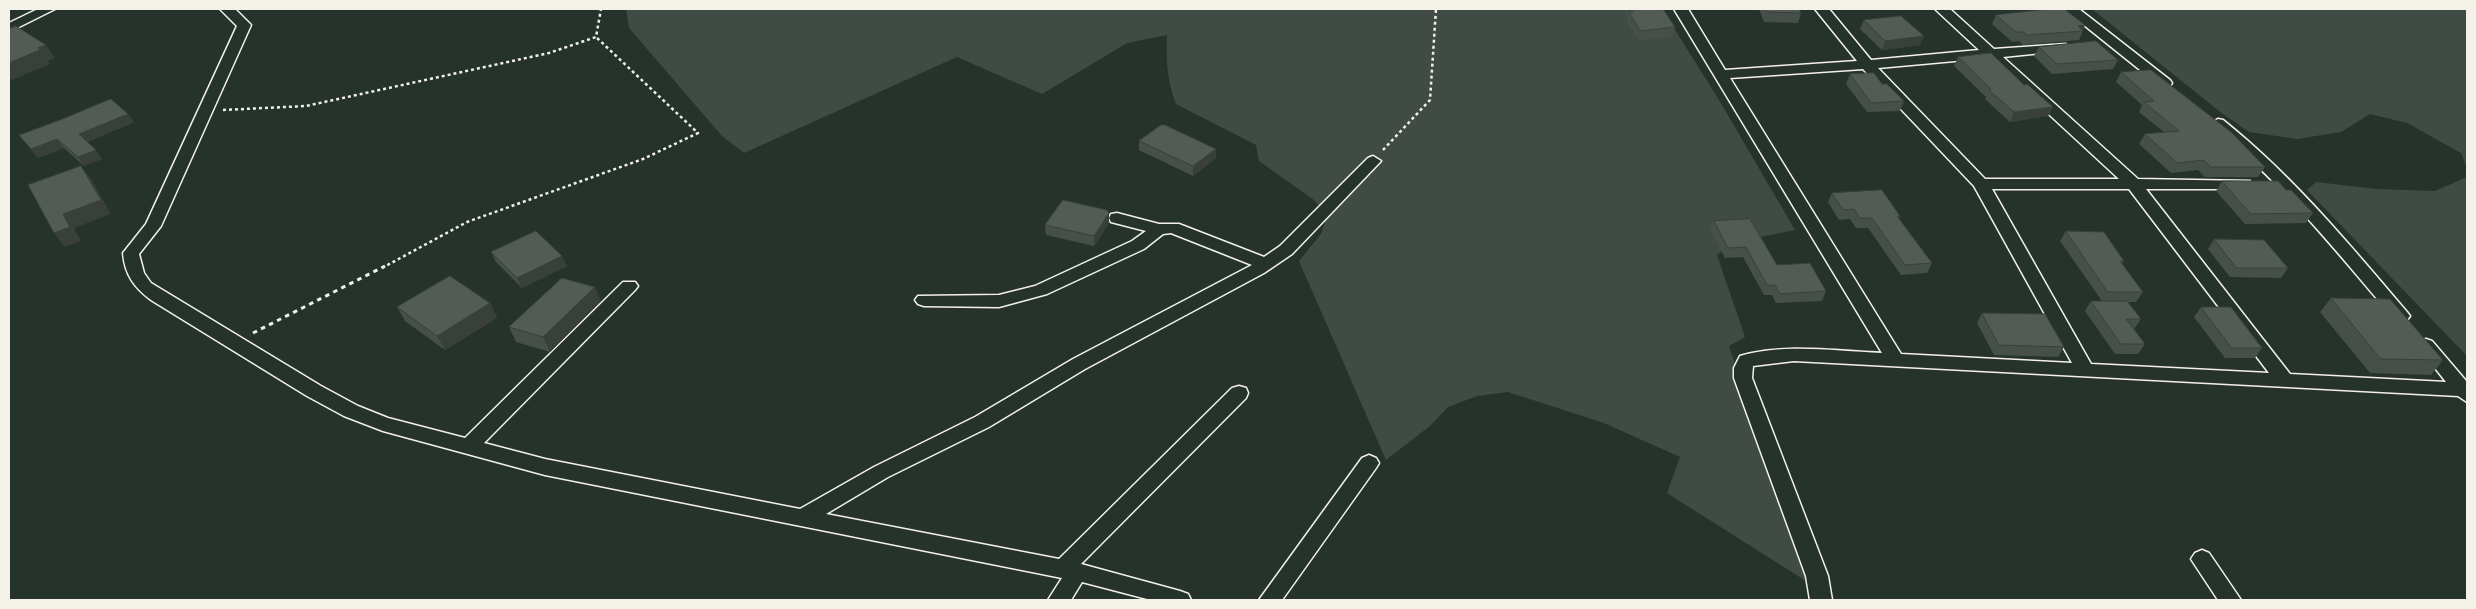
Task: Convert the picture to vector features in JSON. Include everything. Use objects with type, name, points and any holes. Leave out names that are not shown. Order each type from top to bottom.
[{"type":"street","points":[[9,28],[48,9]]},
{"type":"street","points":[[227,9],[244,24],[153,226],[131,253],[132,269],[138,282],[157,296],[350,411],[383,424],[544,467],[1070,571],[1113,580],[1180,600]]},
{"type":"street","points":[[1681,9],[1723,74],[1896,361]]},
{"type":"street","points":[[1822,9],[1867,65],[1981,184],[2086,371]]},
{"type":"street","points":[[1942,9],[2134,184],[2284,380]]},
{"type":"street","points":[[2071,9],[2175,91]]},
{"type":"street","points":[[2093,44],[2112,43]]},
{"type":"street","points":[[1723,74],[1867,65],[2074,46]]},
{"type":"street","points":[[2206,115],[2246,145],[2287,184],[2466,392]]},
{"type":"street","points":[[804,517],[881,472],[982,422],[1079,364],[1265,264],[1286,250],[1373,161]]},
{"type":"street","points":[[1981,184],[2287,184]]},
{"type":"street","points":[[1117,218],[1159,229],[1173,228],[1265,264]]},
{"type":"street","points":[[924,300],[955,302],[999,301],[1041,290],[1138,245],[1159,229]]},
{"type":"street","points":[[468,447],[628,286]]},
{"type":"street","points":[[1821,600],[1817,576],[1743,378],[1743,368],[1746,361],[1763,356],[1794,355],[2284,380],[2466,392]]},
{"type":"street","points":[[1059,600],[1070,571],[1238,393]]},
{"type":"street","points":[[1270,600],[1369,463]]},
{"type":"street","points":[[2202,559],[2230,600]]},
{"type":"path","points":[[596,37],[601,9]]},
{"type":"path","points":[[1373,161],[1430,100],[1436,9]]},
{"type":"path","points":[[206,111],[306,106],[549,53],[596,37]]},
{"type":"path","points":[[233,343],[378,270],[467,222],[643,159],[698,133],[596,37]]},
{"type":"shaded area","points":[[626,9],[1662,9],[1719,100],[1795,230],[1735,242],[1717,255],[1745,337],[1729,346],[1809,583],[1667,493],[1680,457],[1604,423],[1508,392],[1477,396],[1448,407],[1430,426],[1386,460],[1299,261],[1321,234],[1327,216],[1314,200],[1259,161],[1256,145],[1176,104],[1168,70],[1167,35],[1127,43],[1042,94],[957,57],[744,153],[722,136],[629,28]]},
{"type":"shaded area","points":[[2092,9],[2467,9],[2467,168],[2461,153],[2407,123],[2370,114],[2341,132],[2297,139],[2249,132],[2219,111]]},
{"type":"shaded area","points":[[2467,177],[2467,356],[2307,190],[2316,182],[2376,189],[2435,191]]},
{"type":"building","points":[[1631,9],[1663,9],[1675,27],[1640,31],[1629,12],[1633,12]]},
{"type":"building","points":[[1765,9],[1799,9],[1801,13],[1767,12]]},
{"type":"building","points":[[2064,9],[2085,25],[2078,26],[2083,31],[2027,35],[2023,32],[2016,32],[1996,15]]},
{"type":"building","points":[[1901,16],[1924,36],[1885,41],[1864,20]]},
{"type":"building","points":[[16,26],[46,45],[38,48],[40,50],[9,63],[9,29]]},
{"type":"building","points":[[2096,41],[2118,60],[2057,64],[2039,47]]},
{"type":"building","points":[[1991,53],[2024,85],[2027,84],[2053,107],[2014,112],[1989,90],[1991,89],[1958,57]]},
{"type":"building","points":[[2151,70],[2231,132],[2265,167],[2210,167],[2204,160],[2177,163],[2145,134],[2179,131],[2144,102],[2154,101],[2121,72]]},
{"type":"building","points":[[1874,73],[1882,84],[1887,84],[1904,101],[1871,103],[1850,74]]},
{"type":"building","points":[[111,99],[128,114],[79,134],[96,150],[78,157],[57,139],[31,149],[19,135],[60,120]]},
{"type":"building","points":[[1161,125],[1165,125],[1216,149],[1193,166],[1139,141]]},
{"type":"building","points":[[81,166],[101,200],[63,214],[70,227],[54,233],[28,185]]},
{"type":"building","points":[[2222,181],[2278,181],[2286,190],[2291,190],[2313,213],[2251,214]]},
{"type":"building","points":[[1882,190],[1900,216],[1897,216],[1932,263],[1905,265],[1872,218],[1860,218],[1854,209],[1843,210],[1832,193]]},
{"type":"building","points":[[1063,200],[1107,210],[1109,213],[1094,236],[1045,225]]},
{"type":"building","points":[[1750,219],[1777,265],[1810,263],[1826,291],[1780,294],[1775,285],[1767,285],[1746,247],[1728,248],[1714,221]]},
{"type":"building","points":[[536,231],[562,256],[517,278],[491,252]]},
{"type":"building","points":[[2066,231],[2104,232],[2124,261],[2120,261],[2143,292],[2108,292]]},
{"type":"building","points":[[2214,239],[2264,240],[2288,268],[2237,268]]},
{"type":"building","points":[[450,276],[490,303],[437,336],[397,307]]},
{"type":"building","points":[[562,278],[595,287],[543,337],[509,327]]},
{"type":"building","points":[[2331,298],[2390,299],[2443,360],[2381,359]]},
{"type":"building","points":[[2091,301],[2127,301],[2141,319],[2126,319],[2145,344],[2121,344]]},
{"type":"building","points":[[2201,307],[2231,307],[2262,348],[2232,348]]},
{"type":"building","points":[[1982,313],[2045,314],[2064,347],[1999,345]]}]
